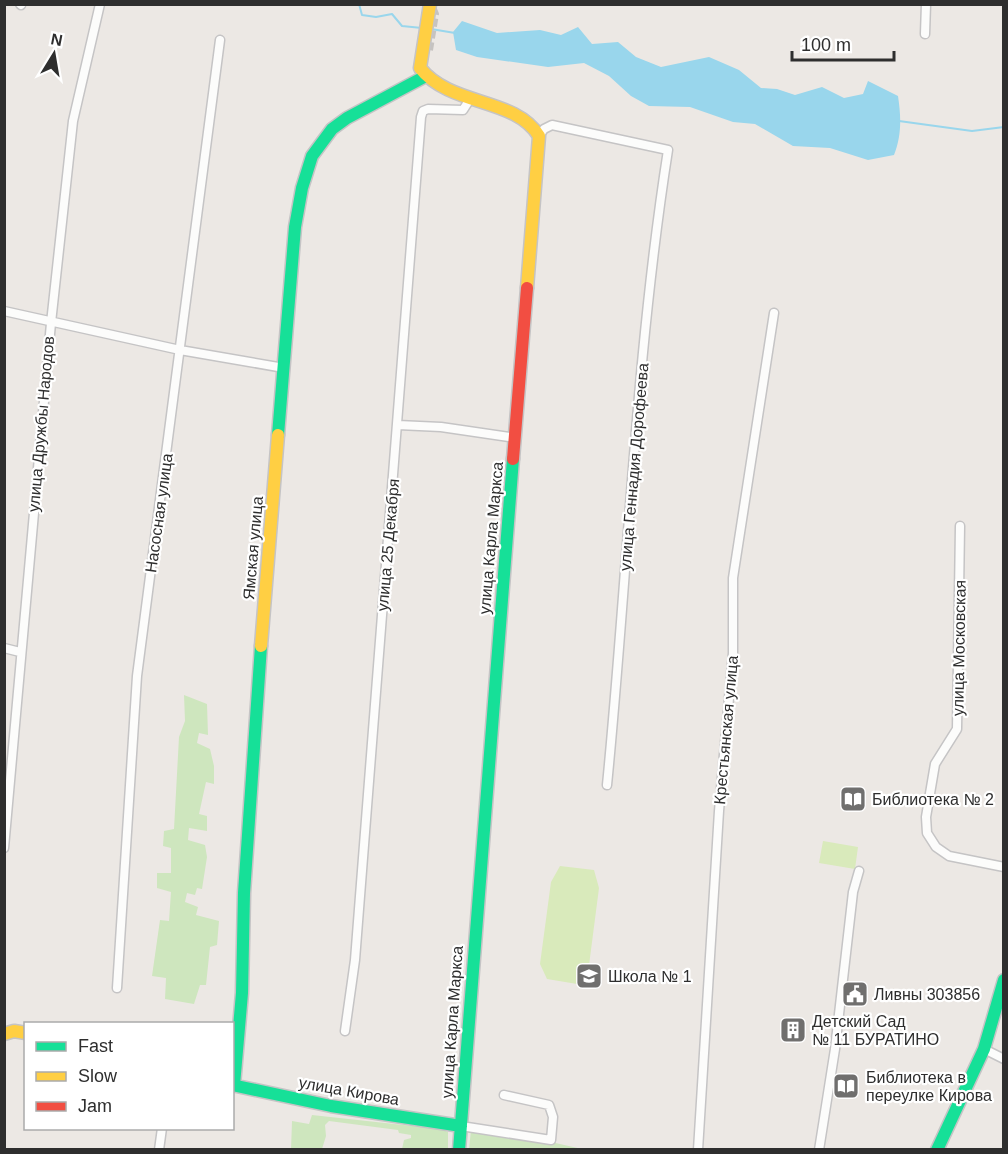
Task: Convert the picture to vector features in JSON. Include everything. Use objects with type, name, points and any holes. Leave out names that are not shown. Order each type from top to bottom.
[{"type":"street","name":"улица Дружбы Народов","points":[[4,848],[6,802],[51,323],[73,121],[100,4]]},
{"type":"street","points":[[428,4],[422,73],[439,87],[530,122],[539,136]]},
{"type":"street","points":[[925,34],[927,4]]},
{"type":"street","name":"Насосная улица","points":[[117,988],[137,676],[220,40]]},
{"type":"street","name":"Ямская улица","points":[[234,1075],[242,993],[244,893],[256,708],[295,227],[310,157],[327,132],[349,115],[404,90],[422,73]]},
{"type":"street","name":"улица 25 Декабря","points":[[345,1031],[355,960],[422,114],[428,110],[461,110],[470,99]]},
{"type":"street","name":"улица Геннадия Дорофеева","points":[[539,136],[544,129],[552,125],[668,150],[659,209],[639,402],[607,785]]},
{"type":"street","name":"улица Карла Маркса","points":[[459,1149],[539,136]]},
{"type":"street","points":[[4,311],[180,350],[284,368]]},
{"type":"street","name":"Крестьянская улица","points":[[698,1149],[719,811],[733,653],[733,578],[774,313]]},
{"type":"street","points":[[398,425],[441,427],[516,438]]},
{"type":"street","name":"улица Московская","points":[[960,526],[957,729],[935,764],[926,817],[927,833],[936,847],[949,856],[1004,867]]},
{"type":"street","points":[[4,648],[20,652]]},
{"type":"street","points":[[819,1149],[835,1049],[854,892],[859,871]]},
{"type":"street","points":[[936,1149],[984,1049],[1004,980]]},
{"type":"street","points":[[4,1027],[22,1032]]},
{"type":"street","points":[[4,1034],[22,1032]]},
{"type":"street","points":[[984,1049],[1004,1059]]},
{"type":"street","name":"улица Кирова","points":[[234,1085],[331,1106],[461,1126]]},
{"type":"street","points":[[461,1126],[551,1140],[553,1117],[549,1105],[504,1095]]},
{"type":"street","points":[[159,1149],[162,1130]]},
{"type":"green space","points":[[184,695],[207,704],[208,735],[199,733],[197,743],[210,749],[214,766],[214,784],[206,782],[199,814],[207,816],[207,831],[189,828],[188,840],[205,845],[207,857],[202,889],[197,888],[195,895],[187,893],[185,902],[198,907],[196,915],[219,921],[217,945],[210,947],[206,985],[200,985],[194,1004],[165,999],[166,978],[152,976],[160,920],[169,921],[171,892],[157,888],[157,873],[171,873],[171,848],[163,846],[164,831],[174,829],[179,737],[185,721]]},
{"type":"green space","points":[[823,841],[858,847],[855,869],[819,863]]},
{"type":"green space","points":[[560,866],[594,870],[599,888],[588,973],[577,984],[547,979],[540,964],[551,882]]},
{"type":"green space","points":[[312,1115],[440,1129],[448,1132],[448,1149],[402,1149],[404,1140],[411,1138],[411,1135],[399,1133],[398,1130],[329,1121],[325,1125],[326,1136],[322,1149],[291,1150],[292,1121],[309,1124]]},
{"type":"green space","points":[[471,1130],[551,1142],[582,1149],[469,1150]]},
{"type":"water","points":[[462,21],[497,33],[540,30],[561,35],[578,27],[592,44],[618,42],[636,57],[661,67],[709,57],[739,70],[761,88],[777,89],[795,95],[822,87],[844,98],[863,94],[868,81],[898,96],[900,126],[897,148],[894,155],[868,160],[830,148],[793,146],[755,124],[733,122],[690,107],[649,106],[631,96],[609,76],[584,63],[548,67],[477,57],[456,50],[453,32]]},
{"type":"waterway","points":[[359,4],[362,15],[376,17],[392,14],[402,26],[422,28]]},
{"type":"waterway","points":[[431,29],[455,33]]},
{"type":"waterway","points":[[899,121],[972,131],[1004,127]]},
{"type":"tunnel","points":[[429,50],[435,14],[431,5]]},
{"type":"traffic: fast","points":[[278,435],[295,227],[302,188],[312,156],[332,129],[347,118],[424,77]]},
{"type":"traffic: fast","points":[[459,1150],[513,459]]},
{"type":"traffic: fast","points":[[234,1085],[242,993],[244,893],[261,646]]},
{"type":"traffic: fast","points":[[937,1150],[984,1049],[1004,980]]},
{"type":"traffic: fast","points":[[234,1085],[331,1106],[461,1126]]},
{"type":"traffic: slow","points":[[430,4],[420,68],[433,81],[448,90],[515,114],[528,123],[539,136],[527,288]]},
{"type":"traffic: slow","points":[[261,646],[278,435]]},
{"type":"traffic: slow","points":[[4,1034],[14,1031],[24,1033]]},
{"type":"traffic: jam","points":[[513,459],[527,288]]},
{"type":"place","name":"Библиотека № 2","points":[[853,799]]},
{"type":"place","name":"Школа № 1","points":[[589,976]]},
{"type":"place","name":"Ливны 303856","points":[[855,994]]},
{"type":"place","name":"Детский Сад № 11 БУРАТИНО","points":[[793,1030]]},
{"type":"place","name":"Библиотека в переулке Кирова","points":[[846,1086]]}]
